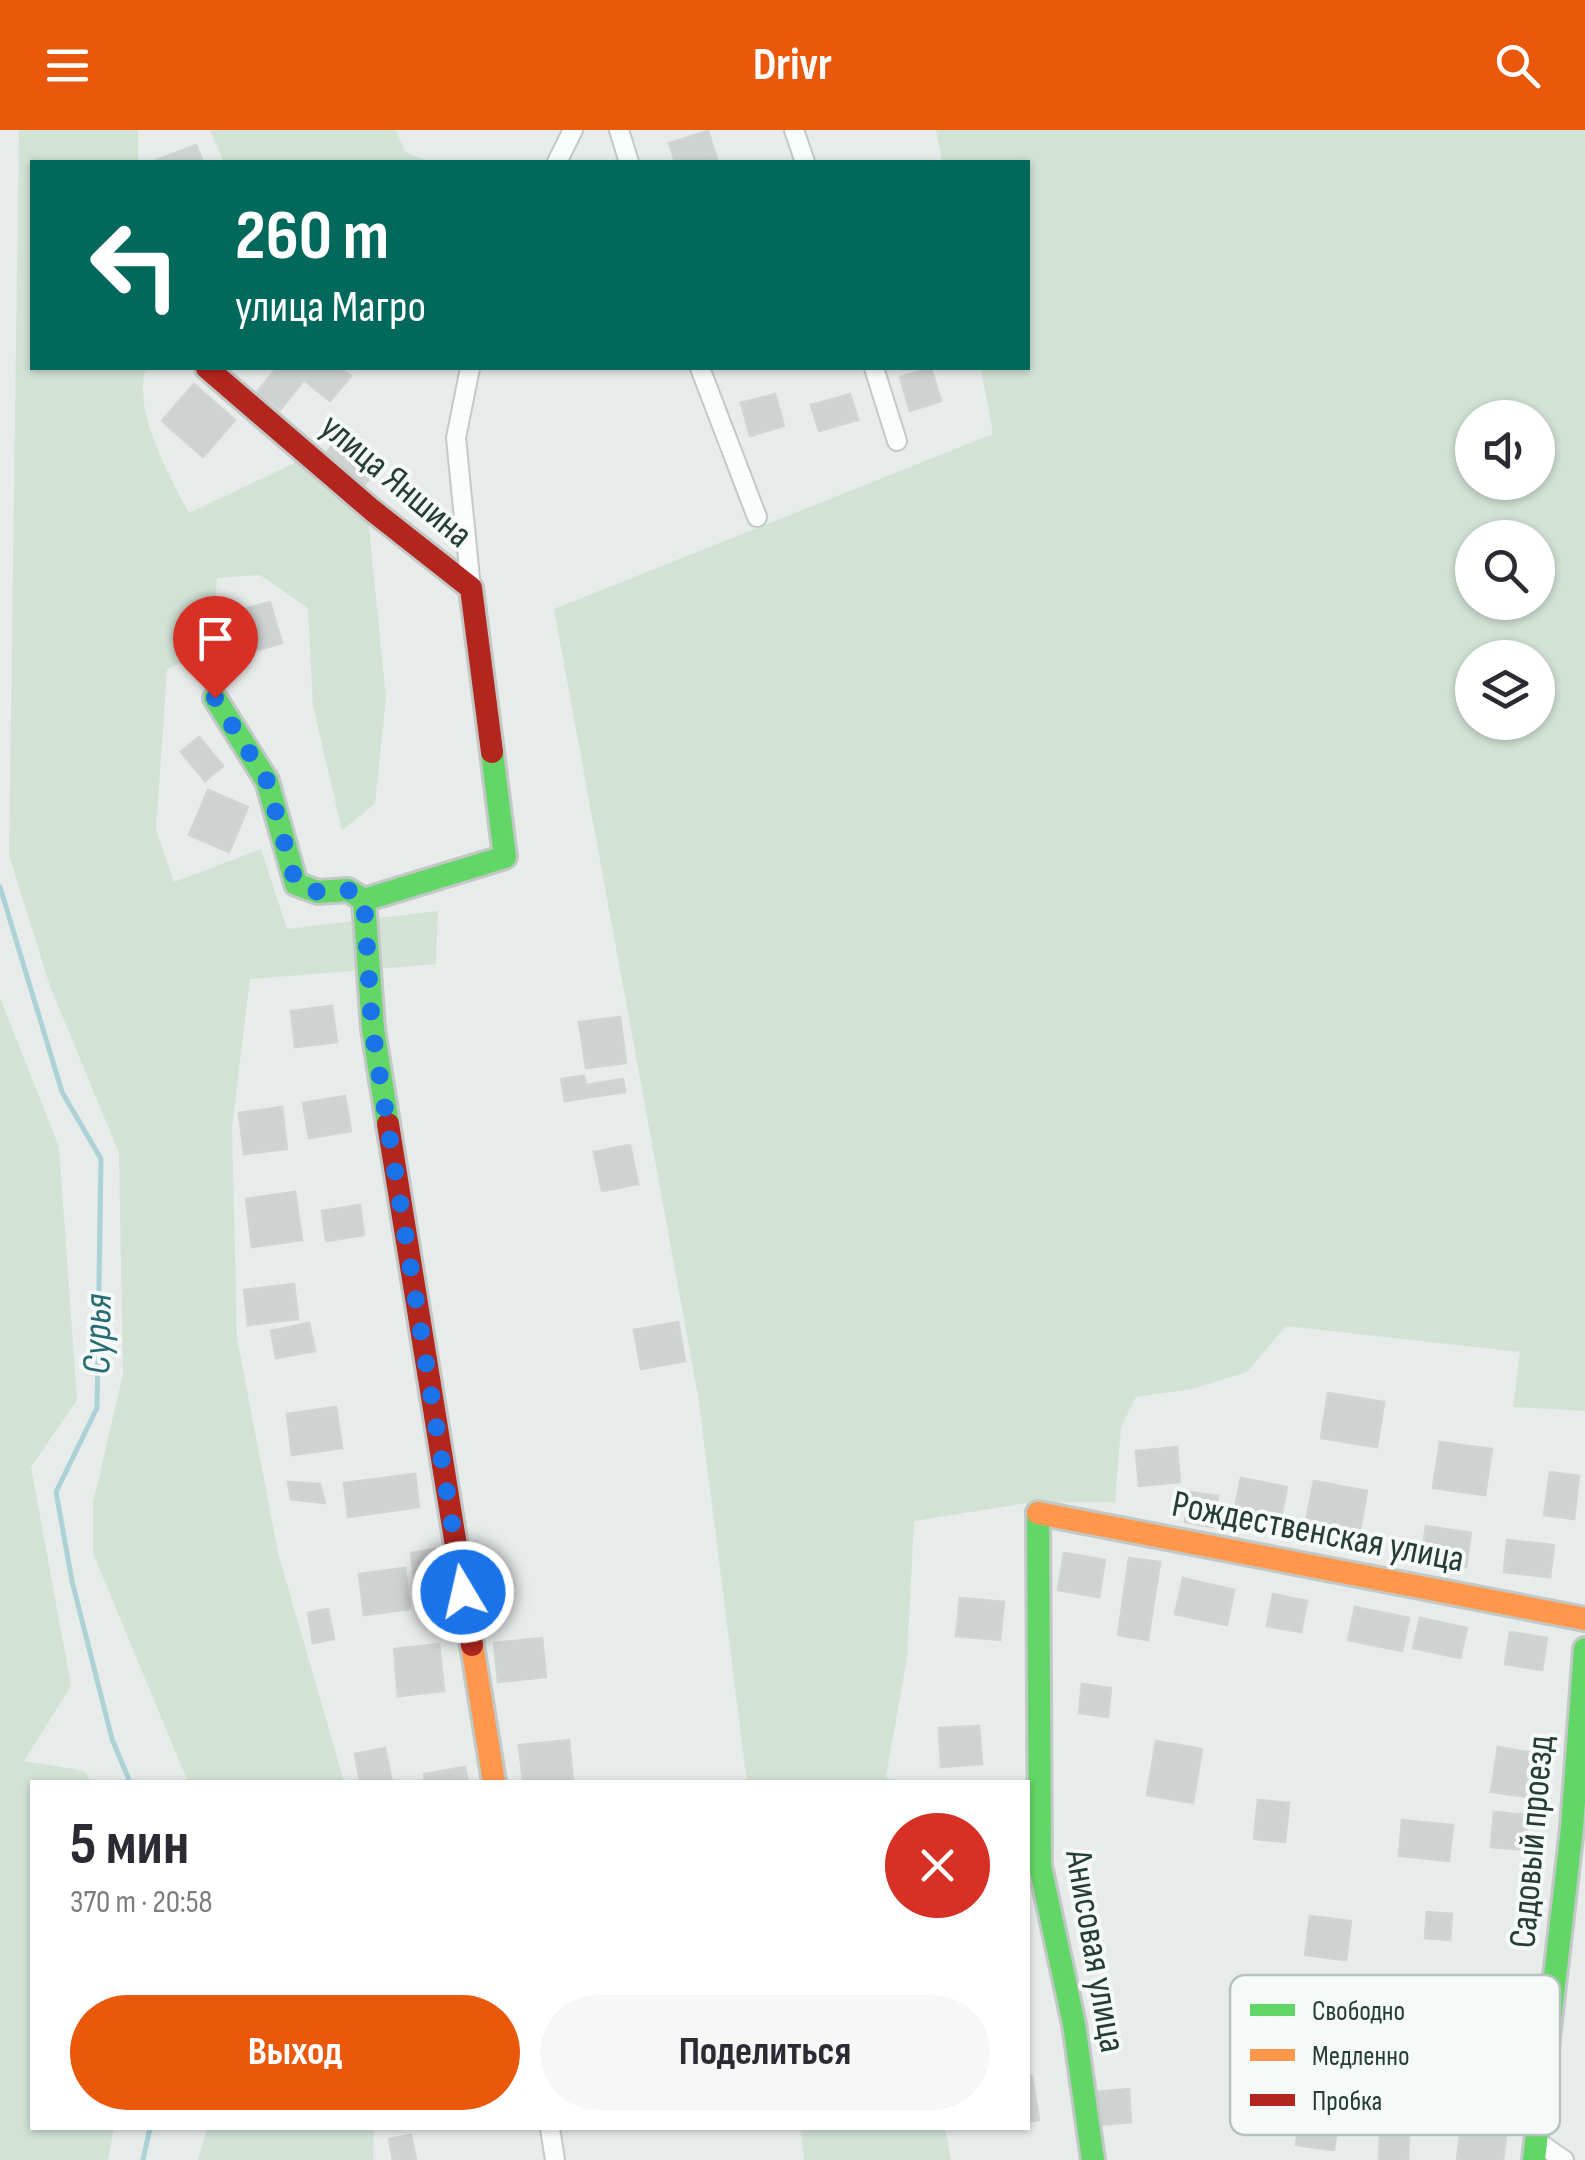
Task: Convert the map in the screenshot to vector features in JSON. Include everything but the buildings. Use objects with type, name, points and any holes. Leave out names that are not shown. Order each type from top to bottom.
[{"type":"street","points":[[558,160],[573,130]]},
{"type":"street","points":[[619,130],[628,160]]},
{"type":"street","points":[[794,130],[804,160]]},
{"type":"street","name":"улица Яншина","points":[[209,370],[372,510],[471,588],[505,856],[364,900]]},
{"type":"street","points":[[470,370],[456,438],[471,588]]},
{"type":"street","points":[[701,370],[756,517]]},
{"type":"street","points":[[875,370],[897,440]]},
{"type":"street","points":[[215,698],[267,781],[296,884],[318,892],[348,890],[364,900],[372,1028],[494,1780]]},
{"type":"street","name":"Рождественская улица","points":[[1038,1513],[1585,1620]]},
{"type":"street","name":"Анисовая улица","points":[[1038,1513],[1040,1866],[1074,2024],[1094,2160]]},
{"type":"street","name":"Садовый проезд","points":[[1555,1975],[1572,1828],[1585,1649]]},
{"type":"street","points":[[550,2130],[555,2160]]},
{"type":"street","points":[[1535,2150],[1564,2160]]},
{"type":"green space","points":[[19,130],[138,130],[138,160],[30,160],[30,370],[146,370],[143,385],[148,423],[189,513],[305,458],[368,518],[386,697],[375,804],[342,830],[313,706],[308,608],[260,575],[217,578],[210,646],[167,670],[156,830],[174,882],[261,849],[287,929],[438,911],[436,964],[250,979],[232,1127],[237,1338],[278,1553],[343,1780],[187,1780],[93,1553],[93,1503],[123,1374],[119,1153],[50,986],[9,855]]},
{"type":"green space","points":[[210,130],[396,130],[405,152],[425,160],[223,160]]},
{"type":"green space","points":[[936,130],[1585,130],[1585,1411],[1513,1407],[1520,1352],[1286,1326],[1247,1372],[1192,1389],[1136,1397],[1121,1427],[1115,1502],[1027,1503],[914,1521],[907,1658],[886,1776],[889,1780],[747,1780],[698,1395],[554,609],[993,434],[981,370],[1030,370],[1030,160],[942,160]]},
{"type":"green space","points":[[0,998],[59,1147],[77,1400],[31,1467],[71,1686],[24,1761],[85,1771],[90,1780],[30,1780],[30,2130],[114,2130],[108,2160],[0,2160]]},
{"type":"green space","points":[[206,2130],[374,2130],[373,2160],[198,2160]]},
{"type":"green space","points":[[800,2130],[945,2130],[951,2160],[804,2160]]},
{"type":"waterway","name":"Сурья","points":[[0,887],[62,1092],[101,1159],[97,1408],[56,1492],[72,1581],[112,1739],[129,1780]]},
{"type":"waterway","name":"Сурья","points":[[143,2160],[150,2130]]},
{"type":"traffic: fast","points":[[215,698],[267,781],[296,884],[318,892],[348,890],[364,900],[373,1029],[388,1124]]},
{"type":"traffic: fast","points":[[364,900],[505,857],[492,752]]},
{"type":"traffic: fast","points":[[1038,1513],[1040,1866],[1074,2024],[1093,2160]]},
{"type":"traffic: fast","points":[[1555,1975],[1572,1828],[1585,1649]]},
{"type":"traffic: fast","points":[[1534,2160],[1537,2135]]},
{"type":"traffic: slow","points":[[1038,1513],[1585,1619]]},
{"type":"traffic: slow","points":[[472,1645],[494,1780]]},
{"type":"traffic: jam","points":[[209,370],[372,510],[471,588],[492,752]]},
{"type":"traffic: jam","points":[[388,1124],[472,1645]]},
{"type":"route","points":[[215,698],[267,781],[296,884],[318,892],[348,890],[364,900],[372,1028],[463,1592]]}]
